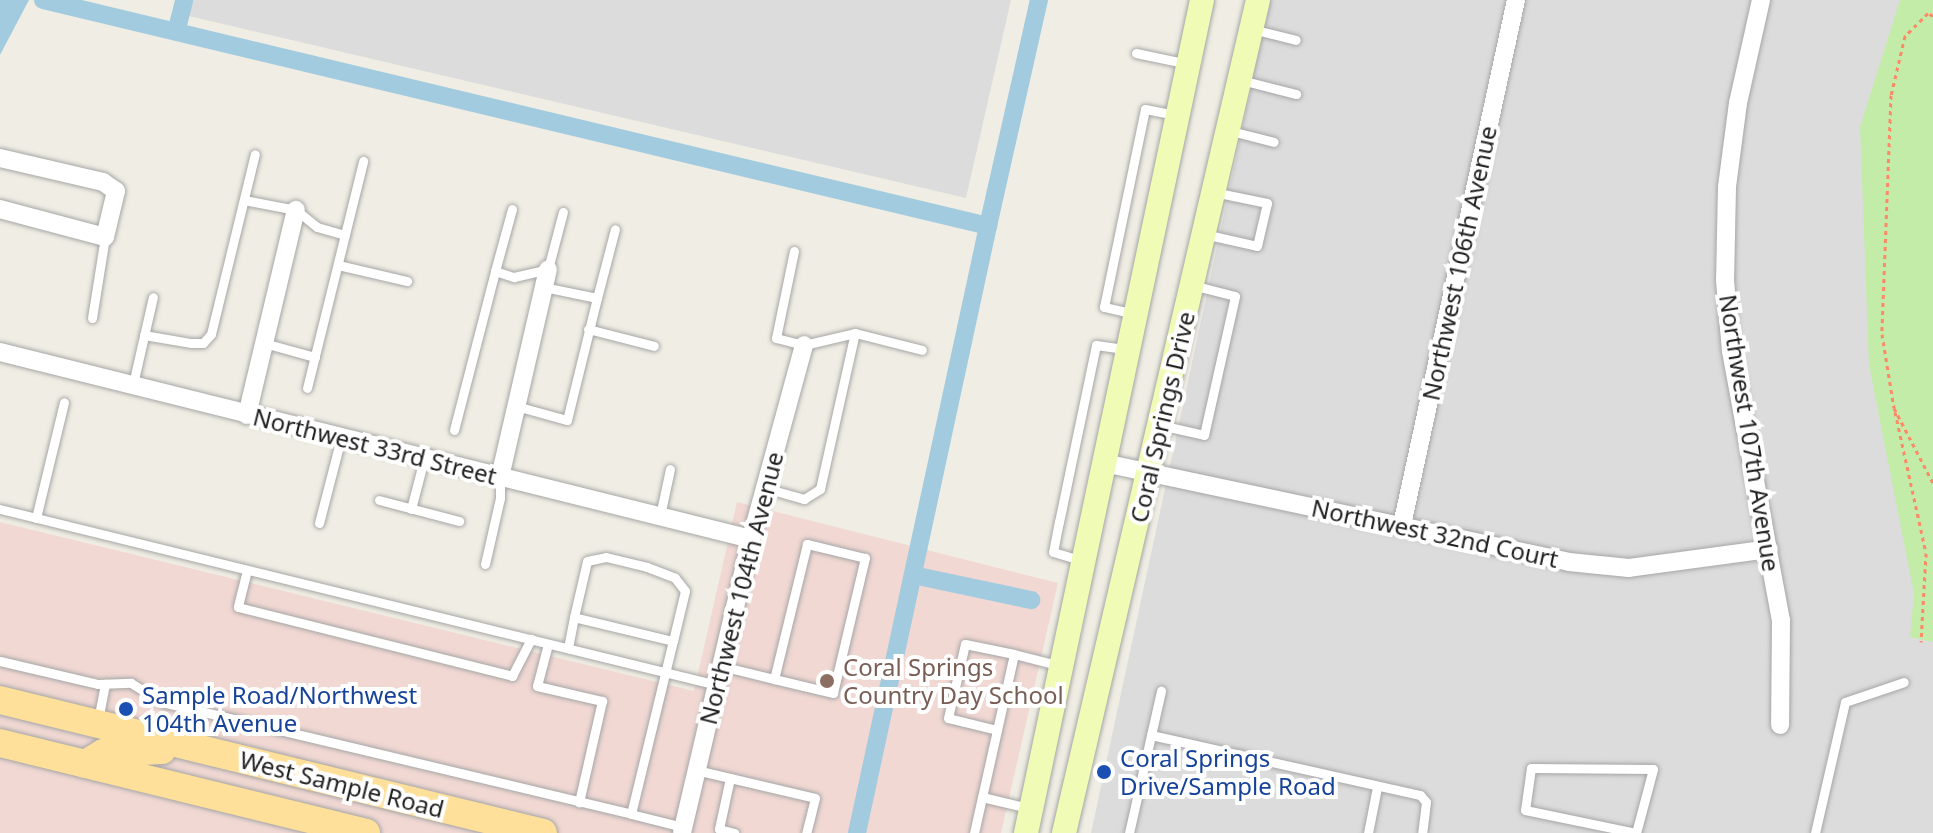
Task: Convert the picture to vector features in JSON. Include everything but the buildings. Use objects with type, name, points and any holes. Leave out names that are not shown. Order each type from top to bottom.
[{"type":"main road","name":"Coral Springs Drive","points":[[1026,833],[1202,0]]},
{"type":"main road","name":"Coral Springs Drive","points":[[1064,833],[1258,0]]},
{"type":"main road","name":"West Sample Road","points":[[0,700],[543,833]]},
{"type":"main road","points":[[0,741],[70,745],[97,724]]},
{"type":"main road","name":"West Sample Road","points":[[0,741],[366,833]]},
{"type":"main road","points":[[85,764],[117,751],[199,749]]},
{"type":"street","name":"Northwest 106th Avenue","points":[[1402,525],[1516,0]]},
{"type":"street","name":"Northwest 107th Avenue","points":[[1761,0],[1733,145],[1725,280],[1731,351],[1769,549],[1785,661],[1780,725]]},
{"type":"street","points":[[0,158],[103,182],[116,191],[105,237],[0,209]]},
{"type":"street","points":[[247,415],[296,210]]},
{"type":"street","points":[[500,477],[546,278]]},
{"type":"street","name":"Northwest 104th Avenue","points":[[682,830],[764,487],[804,345]]},
{"type":"street","name":"Northwest 33rd Street","points":[[0,352],[751,539]]},
{"type":"street","name":"Northwest 32nd Court","points":[[1104,463],[1569,562],[1629,568],[1769,549]]},
{"type":"lane","points":[[1251,29],[1296,40]]},
{"type":"lane","points":[[1136,53],[1188,64]]},
{"type":"lane","points":[[1240,80],[1296,94]]},
{"type":"lane","points":[[1135,314],[1104,307],[1145,109],[1177,115]]},
{"type":"lane","points":[[1228,131],[1274,142]]},
{"type":"lane","points":[[144,335],[203,343],[211,334],[255,154]]},
{"type":"lane","points":[[307,388],[363,161]]},
{"type":"lane","points":[[1204,234],[1257,246],[1264,218],[1267,203],[1214,192]]},
{"type":"lane","points":[[244,200],[296,210],[317,227],[345,235]]},
{"type":"lane","points":[[454,430],[512,209]]},
{"type":"lane","points":[[546,278],[563,212]]},
{"type":"lane","points":[[516,406],[567,420],[615,229]]},
{"type":"lane","points":[[92,318],[105,237]]},
{"type":"lane","points":[[794,251],[774,331],[776,338],[804,345],[855,333],[922,350]]},
{"type":"lane","points":[[338,265],[407,281]]},
{"type":"lane","points":[[495,271],[514,277],[546,278],[597,298]]},
{"type":"lane","points":[[1160,425],[1204,435],[1235,296],[1192,285]]},
{"type":"lane","points":[[133,384],[153,297]]},
{"type":"lane","points":[[588,329],[654,346]]},
{"type":"lane","points":[[764,487],[804,499],[820,489],[855,333]]},
{"type":"lane","points":[[264,343],[315,357]]},
{"type":"lane","points":[[1083,561],[1053,552],[1096,345],[1128,349]]},
{"type":"lane","points":[[36,518],[64,402]]},
{"type":"lane","points":[[319,523],[341,438]]},
{"type":"lane","points":[[411,509],[424,459]]},
{"type":"lane","points":[[660,516],[670,469]]},
{"type":"lane","points":[[485,564],[500,498],[500,477]]},
{"type":"lane","points":[[379,500],[459,521]]},
{"type":"lane","points":[[0,509],[717,685]]},
{"type":"lane","points":[[721,666],[774,679],[833,693],[865,558],[807,544],[774,679]]},
{"type":"lane","points":[[568,648],[587,561],[606,557],[647,567],[675,578],[685,591],[631,814]]},
{"type":"lane","points":[[247,570],[238,607],[512,676],[531,639]]},
{"type":"lane","points":[[574,617],[673,641]]},
{"type":"lane","points":[[548,644],[537,686],[602,701],[579,802]]},
{"type":"lane","points":[[997,730],[948,718],[965,644],[1061,666]]},
{"type":"lane","points":[[974,833],[1014,654]]},
{"type":"lane","points":[[0,661],[105,684],[131,683],[162,702],[631,814],[682,830]]},
{"type":"lane","points":[[1815,833],[1845,702],[1904,682]]},
{"type":"lane","points":[[97,724],[105,684]]},
{"type":"lane","points":[[1129,833],[1161,691]]},
{"type":"lane","points":[[1151,735],[1420,795],[1426,802],[1422,833]]},
{"type":"lane","points":[[1531,768],[1653,769],[1636,833],[1525,810],[1531,768]]},
{"type":"lane","points":[[696,770],[815,798],[806,833]]},
{"type":"lane","points":[[730,778],[719,829],[734,833]]},
{"type":"lane","points":[[1368,833],[1377,787]]},
{"type":"lane","points":[[982,797],[1031,809]]},
{"type":"path","points":[[1921,642],[1926,553],[1894,408],[1882,334],[1891,95],[1905,36],[1928,13],[1933,16]]},
{"type":"path","points":[[1894,408],[1933,483]]},
{"type":"shaded area","points":[[184,0],[1011,0],[966,198],[180,14]]},
{"type":"shaded area","points":[[1270,0],[1933,0],[1933,833],[1091,833]]},
{"type":"shaded area","points":[[737,502],[1058,583],[1001,833],[0,833],[0,522],[694,691]]},
{"type":"green space","points":[[1900,0],[1933,0],[1933,642],[1910,637],[1914,594],[1869,365],[1860,127]]},
{"type":"water","points":[[0,0],[29,0],[0,55]]},
{"type":"waterway","points":[[43,0],[988,226],[857,833]]},
{"type":"waterway","points":[[177,29],[184,0]]},
{"type":"waterway","points":[[988,226],[1039,0]]},
{"type":"waterway","points":[[913,575],[1031,600]]},
{"type":"place","name":"Coral Springs Country Day School","points":[[827,681]]},
{"type":"place","name":"Sample Road/Northwest 104th Avenue","points":[[126,709]]},
{"type":"place","name":"Coral Springs Drive/Sample Road","points":[[1104,772]]}]
